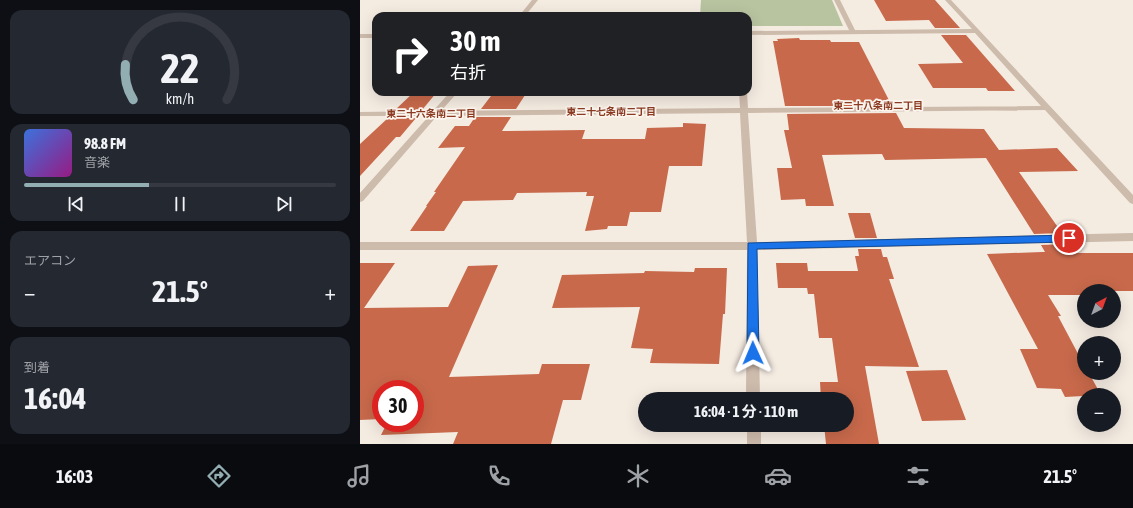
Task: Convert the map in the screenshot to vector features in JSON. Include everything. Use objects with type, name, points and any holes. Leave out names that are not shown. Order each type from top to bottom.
[{"type":"street","points":[[525,12],[535,0]]},
{"type":"street","points":[[838,0],[853,32]]},
{"type":"street","points":[[948,0],[1045,108],[1133,201]]},
{"type":"street","points":[[752,33],[977,31]]},
{"type":"street","points":[[360,36],[372,36]]},
{"type":"street","points":[[360,199],[450,96]]},
{"type":"street","points":[[743,96],[752,246],[753,392]]},
{"type":"street","points":[[360,114],[1045,108]]},
{"type":"street","points":[[360,246],[752,246],[1133,237]]},
{"type":"street","points":[[754,432],[754,444]]},
{"type":"green space","points":[[701,0],[832,0],[843,26],[752,26],[752,12],[700,12]]},
{"type":"building","points":[[874,0],[935,0],[960,28],[935,28],[929,20],[886,21]]},
{"type":"building","points":[[941,35],[966,35],[1015,91],[988,91],[986,88],[933,88],[918,64],[963,63]]},
{"type":"building","points":[[799,38],[800,40],[859,42],[892,106],[785,106],[773,41],[778,41],[777,39]]},
{"type":"building","points":[[410,96],[434,96],[422,110],[395,110]]},
{"type":"building","points":[[491,96],[524,96],[516,109],[481,109]]},
{"type":"building","points":[[896,113],[904,128],[984,129],[999,150],[1057,148],[1078,171],[1019,172],[1062,233],[1034,234],[986,158],[885,160],[882,154],[822,155],[834,206],[806,206],[805,199],[781,200],[777,168],[792,168],[784,130],[789,130],[787,114]]},
{"type":"building","points":[[475,117],[511,117],[502,131],[585,130],[582,139],[645,139],[647,128],[683,127],[683,123],[706,124],[702,166],[669,166],[661,212],[630,212],[627,226],[608,226],[607,229],[585,231],[594,196],[586,196],[587,192],[517,193],[513,200],[463,201],[444,231],[410,231],[436,192],[434,192],[465,147],[438,148],[455,126],[469,126]]},
{"type":"building","points":[[388,118],[416,118],[400,137],[396,137],[360,176],[360,144]]},
{"type":"building","points":[[848,213],[870,213],[877,238],[855,238]]},
{"type":"building","points":[[1069,244],[1076,253],[1133,253],[1133,291],[1121,291],[1121,284],[1077,284],[1077,295],[1048,295],[1061,316],[1058,316],[1077,352],[1077,380],[1093,380],[1097,388],[1077,388],[1077,396],[1065,397],[1061,389],[1037,388],[1020,349],[1038,349],[987,254],[1045,252],[1041,245]]},
{"type":"building","points":[[858,249],[881,249],[883,257],[887,257],[894,279],[889,279],[919,367],[865,366],[879,444],[826,444],[825,432],[854,432],[854,392],[821,392],[820,382],[838,382],[832,338],[819,338],[814,294],[808,294],[807,288],[778,288],[776,263],[807,263],[808,271],[858,271],[855,256],[859,256]]},
{"type":"building","points":[[360,263],[395,263],[364,308],[448,307],[468,266],[498,265],[449,377],[539,374],[542,364],[590,364],[581,400],[563,400],[551,444],[453,444],[458,432],[381,435],[382,432],[424,432],[424,380],[372,380],[372,419],[360,420]]},
{"type":"building","points":[[695,268],[727,268],[725,314],[723,314],[719,364],[650,363],[653,349],[631,348],[640,307],[552,308],[562,275],[644,273],[645,271],[694,272]]},
{"type":"building","points":[[947,370],[966,420],[922,421],[906,371]]},
{"type":"district","name":"東二十八条南二丁目","points":[[878,105]]},
{"type":"district","name":"東二十七条南二丁目","points":[[611,111]]},
{"type":"district","name":"東二十六条南二丁目","points":[[431,113]]},
{"type":"route","points":[[753,353],[752,246],[1069,238]]}]
